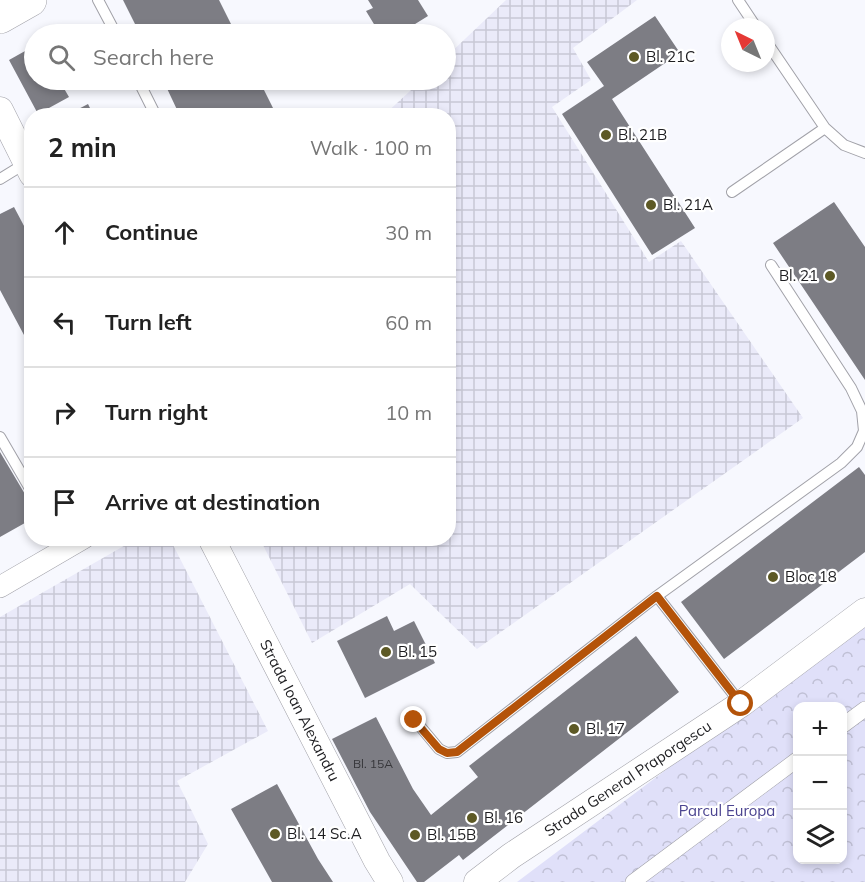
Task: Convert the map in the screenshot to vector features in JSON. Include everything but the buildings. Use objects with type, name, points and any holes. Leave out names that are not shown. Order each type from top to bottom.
[{"type":"main road","points":[[0,18],[30,0]]},
{"type":"street","points":[[0,110],[24,158]]},
{"type":"street","points":[[0,587],[59,546]]},
{"type":"street","name":"Strada Ioan Alexandru","points":[[215,546],[377,861],[390,882]]},
{"type":"street","name":"Strada General Praporgescu","points":[[477,882],[511,856],[741,704],[865,611]]},
{"type":"street","points":[[847,723],[865,709]]},
{"type":"street","points":[[633,882],[793,763]]},
{"type":"lane","points":[[98,0],[111,24]]},
{"type":"lane","points":[[738,0],[750,18]]},
{"type":"lane","points":[[775,54],[825,128],[844,145],[865,153]]},
{"type":"lane","points":[[143,90],[152,108]]},
{"type":"lane","points":[[732,192],[825,128]]},
{"type":"lane","points":[[0,179],[24,170]]},
{"type":"lane","points":[[414,720],[439,749],[447,753],[457,752],[657,596],[841,463],[857,447],[864,431],[862,411],[851,388],[771,265]]},
{"type":"lane","points":[[0,437],[24,478]]},
{"type":"lane","points":[[657,596],[741,704]]},
{"type":"shaded area","points":[[506,0],[637,0],[573,48],[591,80],[552,107],[649,262],[681,241],[803,418],[477,649],[410,584],[312,643],[264,546],[456,546],[456,108],[392,108],[411,90],[456,90],[456,48]]},
{"type":"shaded area","points":[[124,546],[174,546],[268,731],[177,781],[208,844],[185,882],[0,882],[0,617]]},
{"type":"green space","name":"Parcul Europa","points":[[865,620],[865,882],[517,882]]},
{"type":"place","name":"Bl. 21C","points":[[634,57]]},
{"type":"place","name":"Bl. 21B","points":[[606,135]]},
{"type":"place","name":"Bl. 21A","points":[[651,205]]},
{"type":"place","name":"Bl. 21","points":[[830,276]]},
{"type":"place","name":"Bloc 18","points":[[773,577]]},
{"type":"place","name":"Bl. 15","points":[[386,652]]},
{"type":"place","name":"Bl. 17","points":[[574,729]]},
{"type":"place","name":"Bl. 16","points":[[472,818]]},
{"type":"place","name":"Bl. 14 Sc.A","points":[[275,834]]},
{"type":"place","name":"Bl. 15B","points":[[415,835]]},
{"type":"route","points":[[414,720],[439,749],[447,753],[457,752],[657,596],[741,704]]}]
